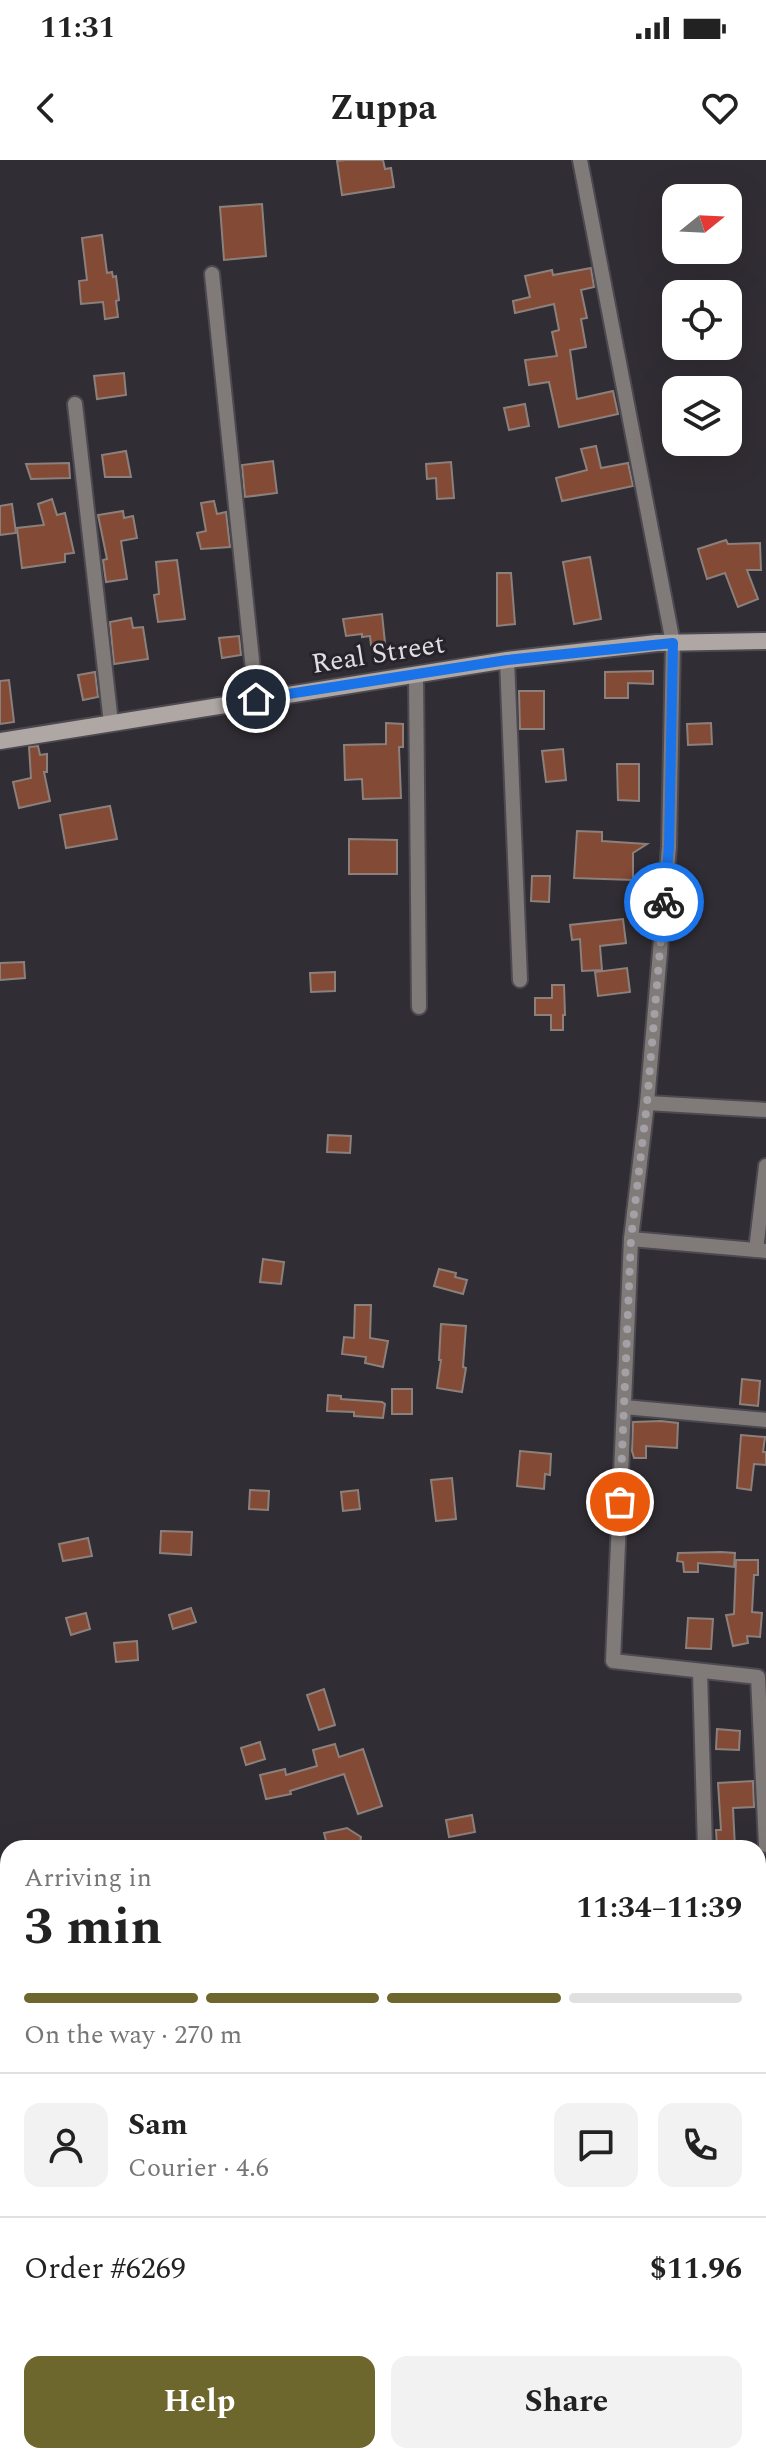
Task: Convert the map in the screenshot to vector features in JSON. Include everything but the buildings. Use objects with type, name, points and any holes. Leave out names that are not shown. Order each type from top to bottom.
[{"type":"main road","name":"Real Street","points":[[0,741],[507,660],[673,643],[766,641]]},
{"type":"street","points":[[580,160],[673,643],[669,847],[647,1103],[631,1239],[613,1661],[758,1677],[766,1840]]},
{"type":"street","points":[[212,274],[256,699]]},
{"type":"street","points":[[75,404],[111,723]]},
{"type":"street","points":[[507,660],[520,980]]},
{"type":"street","points":[[416,674],[419,1007]]},
{"type":"street","points":[[647,1103],[766,1110]]},
{"type":"street","points":[[631,1239],[761,1250],[766,1166]]},
{"type":"street","points":[[624,1407],[766,1420]]},
{"type":"street","points":[[700,1671],[705,1840]]},
{"type":"way so far","points":[[620,1502],[631,1239],[647,1103],[664,902]]},
{"type":"route","points":[[256,699],[507,660],[673,643],[669,847],[664,902]]}]
